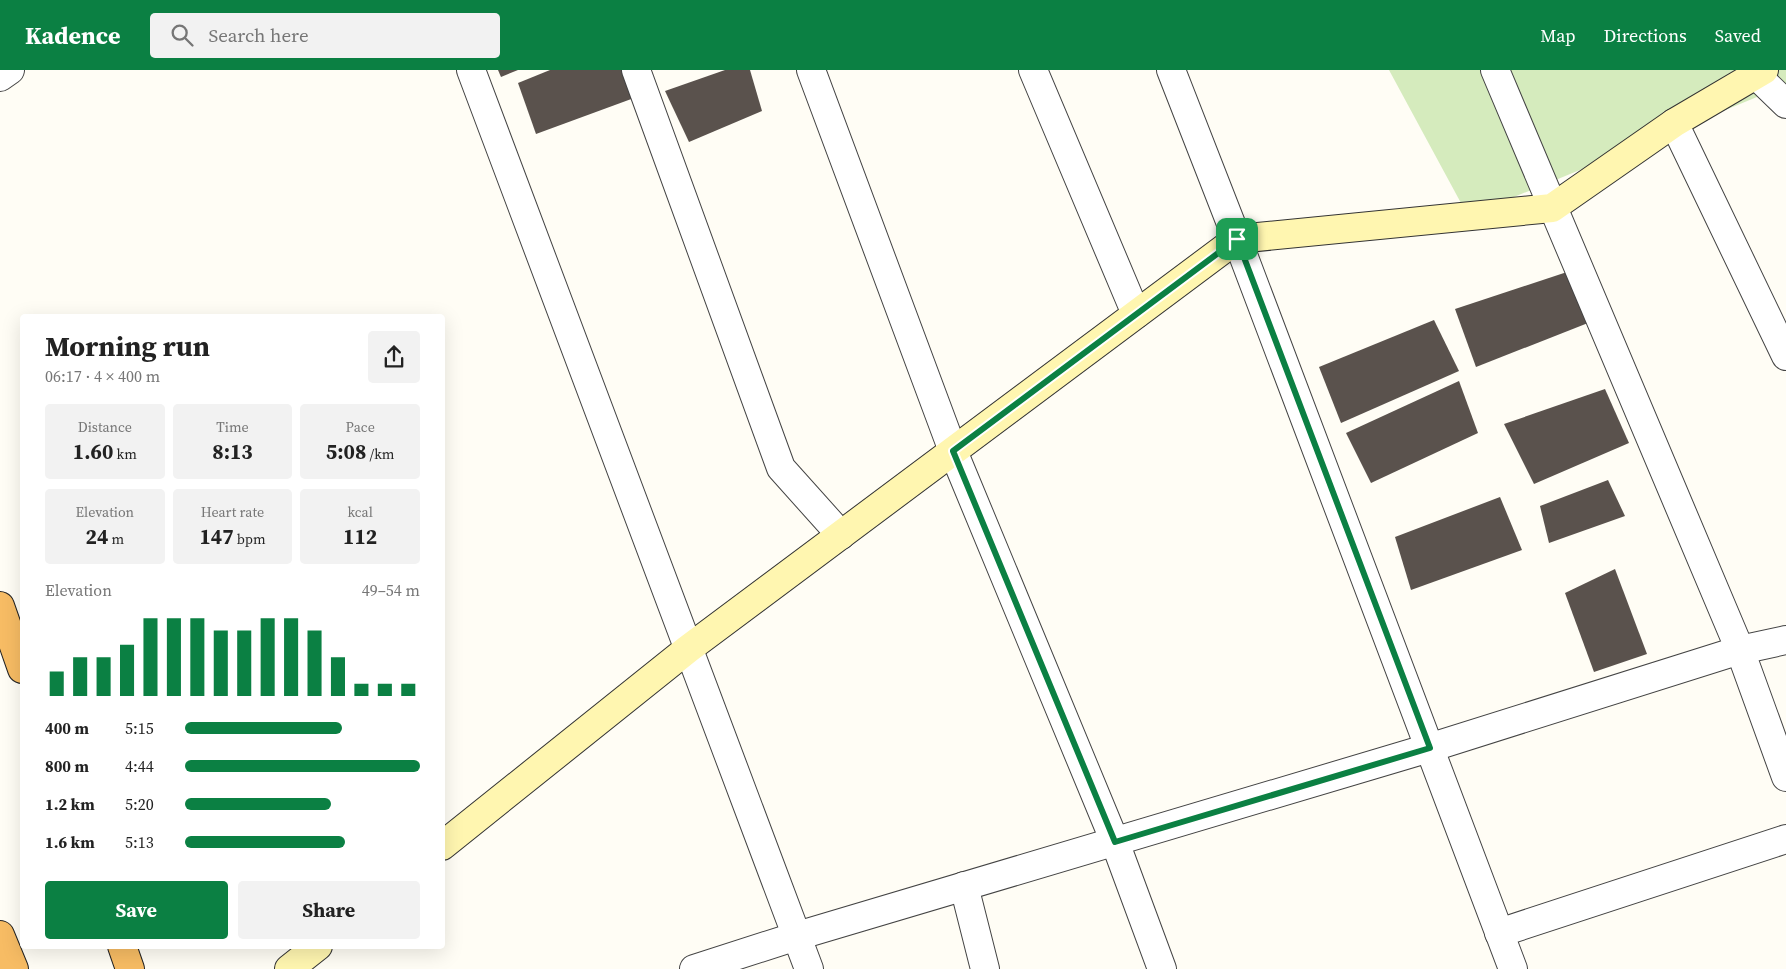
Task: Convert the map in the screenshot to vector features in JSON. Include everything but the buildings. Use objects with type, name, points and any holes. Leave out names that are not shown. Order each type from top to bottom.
[{"type":"highway","points":[[0,606],[20,663]]},
{"type":"highway","points":[[0,935],[14,969]]},
{"type":"highway","points":[[123,949],[130,969]]},
{"type":"main road","points":[[445,844],[688,649],[1237,239],[1552,208],[1674,123],[1760,72]]},
{"type":"main road","points":[[290,969],[314,949]]},
{"type":"street","points":[[0,77],[10,70]]},
{"type":"street","points":[[471,70],[809,969]]},
{"type":"street","points":[[636,70],[781,468],[842,535]]},
{"type":"street","points":[[811,70],[953,451],[1115,842],[1162,969]]},
{"type":"street","points":[[1033,70],[1136,314]]},
{"type":"street","points":[[1171,70],[1237,239],[1513,969]]},
{"type":"street","points":[[1495,70],[1740,650],[1786,777]]},
{"type":"street","points":[[1760,72],[1786,104]]},
{"type":"street","points":[[1674,123],[1786,356]]},
{"type":"street","points":[[694,969],[797,936],[1430,748],[1740,650],[1786,640]]},
{"type":"street","points":[[1499,932],[1786,839]]},
{"type":"street","points":[[964,886],[985,969]]},
{"type":"green space","points":[[1389,70],[1786,70],[1786,85],[1468,216]]},
{"type":"route","points":[[1237,239],[1430,748],[1115,842],[953,451],[1237,239]]}]
